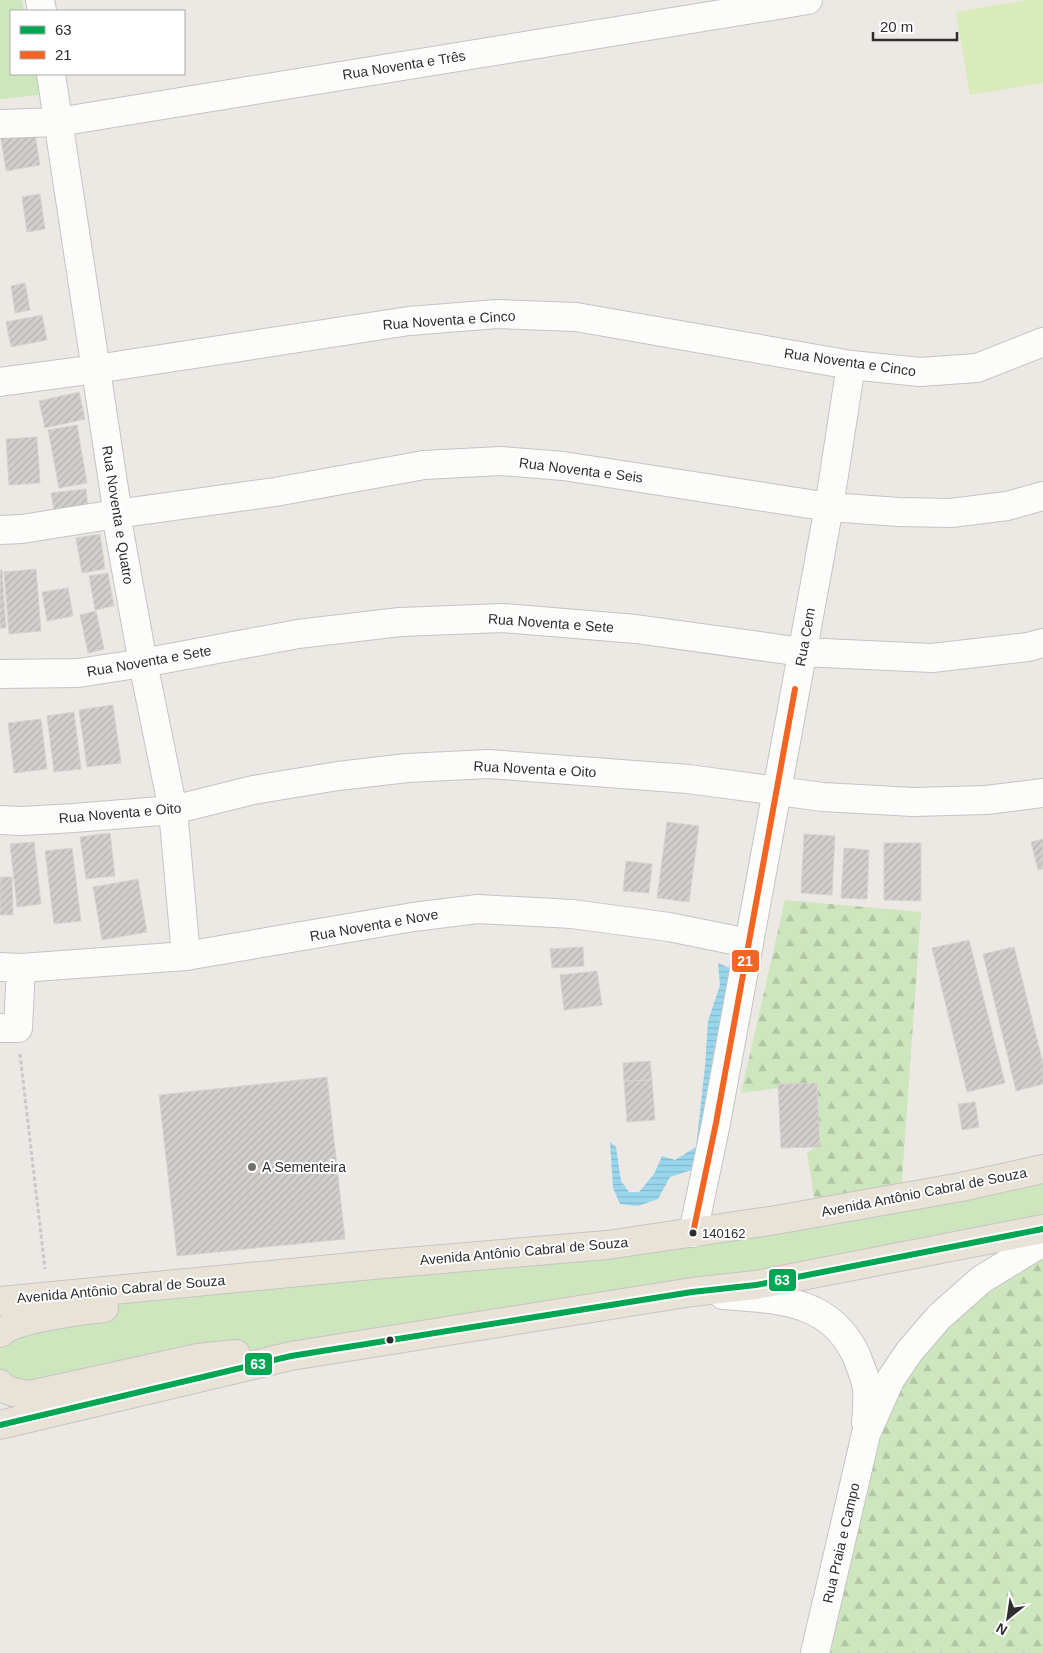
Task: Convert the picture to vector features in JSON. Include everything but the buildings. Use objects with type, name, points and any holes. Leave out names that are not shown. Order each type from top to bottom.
[{"type":"highway","name":"Avenida Antônio Cabral de Souza","points":[[0,1300],[607,1245],[776,1220],[961,1187],[1043,1168]]},
{"type":"highway","points":[[0,1425],[291,1356],[692,1292],[756,1286],[1043,1229]]},
{"type":"highway","points":[[0,1333],[14,1325],[96,1308],[289,1290],[326,1282],[383,1264]]},
{"type":"highway","points":[[0,1384],[3,1388],[14,1393],[30,1395],[198,1358],[247,1353],[291,1356]]},
{"type":"street","name":"Rua Noventa e Três","points":[[0,124],[58,122],[808,0]]},
{"type":"street","name":"Rua Noventa e Quatro","points":[[51,75],[116,502],[116,514],[143,663],[173,810],[186,956]]},
{"type":"street","name":"Rua Noventa e Cinco","points":[[0,382],[409,321],[497,314],[576,317],[851,365],[920,372],[977,368],[1043,342]]},
{"type":"street","name":"Rua Cem","points":[[693,1233],[716,1124],[829,507],[851,365]]},
{"type":"street","name":"Rua Noventa e Seis","points":[[0,530],[22,529],[275,492],[424,465],[501,461],[564,466],[829,507],[899,512],[951,513],[1007,506],[1043,496]]},
{"type":"street","name":"Rua Noventa e Sete","points":[[0,674],[78,673],[298,634],[400,622],[504,618],[636,629],[802,652],[932,658],[1028,647],[1043,643]]},
{"type":"street","name":"Rua Noventa e Oito","points":[[0,820],[22,821],[74,818],[173,810],[253,790],[338,776],[407,768],[490,764],[688,779],[823,796],[913,802],[986,800],[1043,793]]},
{"type":"street","name":"Rua Noventa e Nove","points":[[11,968],[186,956],[413,917],[478,909],[572,914],[669,927],[748,943]]},
{"type":"street","points":[[9,1028],[11,968]]},
{"type":"street","name":"Rua Praia e Campo","points":[[815,1653],[866,1434],[890,1380],[909,1352],[939,1317],[982,1279],[1043,1242]]},
{"type":"street","name":"Rua Praia e Campo","points":[[692,1292],[770,1299],[801,1305],[828,1318],[850,1342],[860,1364],[867,1387],[866,1434]]},
{"type":"path","points":[[9,1028],[48,1296]]},
{"type":"green space","points":[[0,0],[22,0],[24,10],[10,10],[10,75],[36,75],[40,95],[0,99]]},
{"type":"green space","points":[[1027,0],[1043,0],[1043,83],[970,95],[956,12]]},
{"type":"green space","points":[[785,900],[921,912],[901,1193],[816,1210],[807,1152],[820,1146],[817,1083],[741,1093]]},
{"type":"green space","points":[[1043,1163],[1043,1227],[0,1392],[0,1332],[99,1306],[777,1219]]},
{"type":"green space","points":[[1043,1250],[1043,1653],[818,1653],[865,1442],[937,1324]]},
{"type":"water","points":[[718,963],[730,968],[714,1051],[695,1169],[670,1177],[658,1199],[638,1206],[620,1204],[613,1188],[610,1142],[616,1147],[621,1181],[629,1192],[639,1192],[654,1174],[662,1156],[675,1160],[696,1147],[708,1021],[720,985]]},
{"type":"transit line","name":"21","points":[[693,1233],[716,1123],[795,689]]},
{"type":"transit line","name":"63","points":[[0,1425],[291,1356],[692,1292],[756,1285],[1043,1229]]},
{"type":"place","name":"A Sementeira","points":[[252,1167]]},
{"type":"place","name":"140162","points":[[693,1233]]}]
